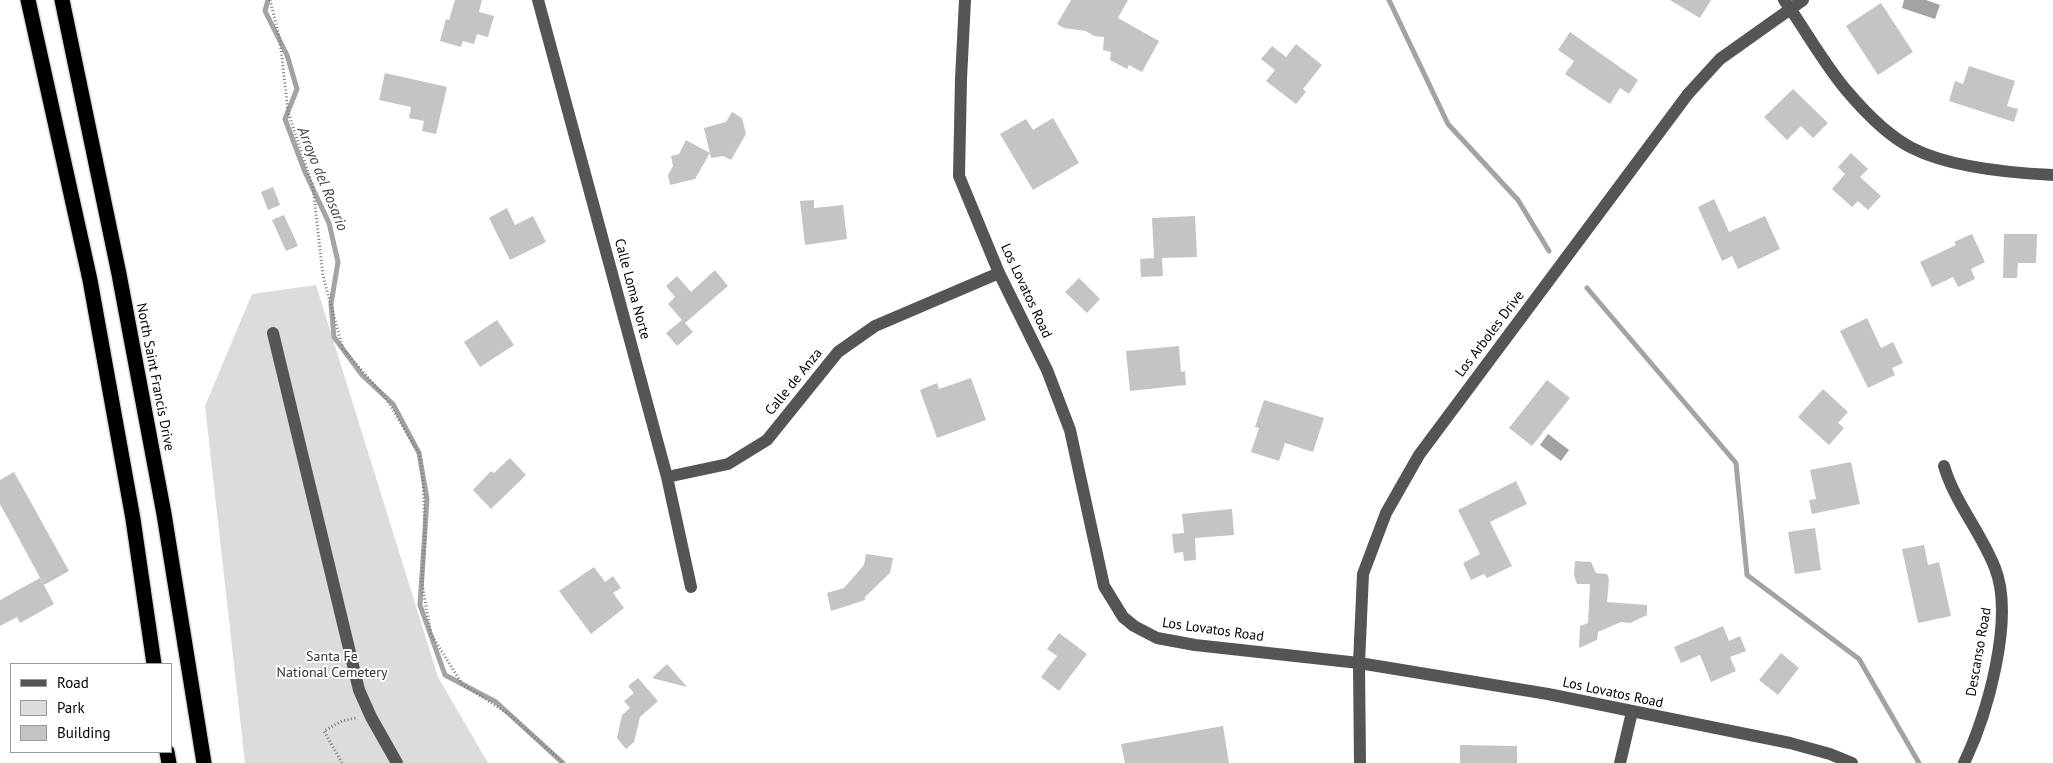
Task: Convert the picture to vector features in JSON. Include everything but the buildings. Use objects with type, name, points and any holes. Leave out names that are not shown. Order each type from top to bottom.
[{"type":"highway","points":[[28,0],[90,280],[133,519],[154,663]]},
{"type":"highway","name":"North Saint Francis Drive","points":[[62,0],[130,332],[164,514],[204,763]]},
{"type":"street","name":"Calle Loma Norte","points":[[538,0],[667,477],[691,587]]},
{"type":"street","name":"Los Lovatos Road","points":[[965,0],[959,176],[999,273],[1047,370],[1070,430],[1104,586],[1123,617],[1134,626],[1157,638],[1358,664],[1548,694],[1790,743],[1824,752],[1852,763]]},
{"type":"street","name":"Los Arboles Drive","points":[[1360,763],[1358,664],[1363,574],[1386,513],[1419,455],[1688,94],[1720,59],[1787,4],[1803,0]]},
{"type":"street","points":[[1787,4],[1846,90],[1876,122],[1912,148],[1954,162],[2019,173],[2053,175]]},
{"type":"street","name":"Calle de Anza","points":[[667,477],[728,464],[767,440],[838,352],[875,326],[999,273]]},
{"type":"street","points":[[273,333],[359,690],[370,715],[397,763]]},
{"type":"street","name":"Descanso Road","points":[[1944,466],[1956,497],[1995,567],[2002,593],[2001,624],[1991,683],[1981,720],[1964,763]]},
{"type":"street","points":[[1620,763],[1632,712]]},
{"type":"path","points":[[270,0],[280,40],[288,112],[313,188],[324,276],[343,349],[385,397],[419,453],[423,479],[422,584],[430,634],[462,684],[510,715],[563,763]]},
{"type":"path","points":[[342,763],[324,731],[342,721],[370,715]]},
{"type":"green space","name":"Santa Fe National Cemetery","points":[[316,285],[438,677],[488,763],[245,763],[205,406],[252,294]]},
{"type":"shaded area","points":[[1904,0],[1926,0],[1940,5],[1935,19],[1902,8]]},
{"type":"shaded area","points":[[1548,434],[1569,450],[1561,461],[1540,445]]},
{"type":"waterway","name":"Arroyo del Rosario","points":[[268,0],[265,11],[287,55],[297,89],[285,119],[305,172],[329,223],[338,262],[331,304],[334,337],[362,375],[393,404],[419,453],[427,499],[420,605],[445,675],[496,702],[563,763]]},
{"type":"waterway","points":[[1389,0],[1448,124],[1518,200],[1549,251]]},
{"type":"waterway","points":[[1587,288],[1736,463],[1747,575],[1859,659],[1919,763]]}]
